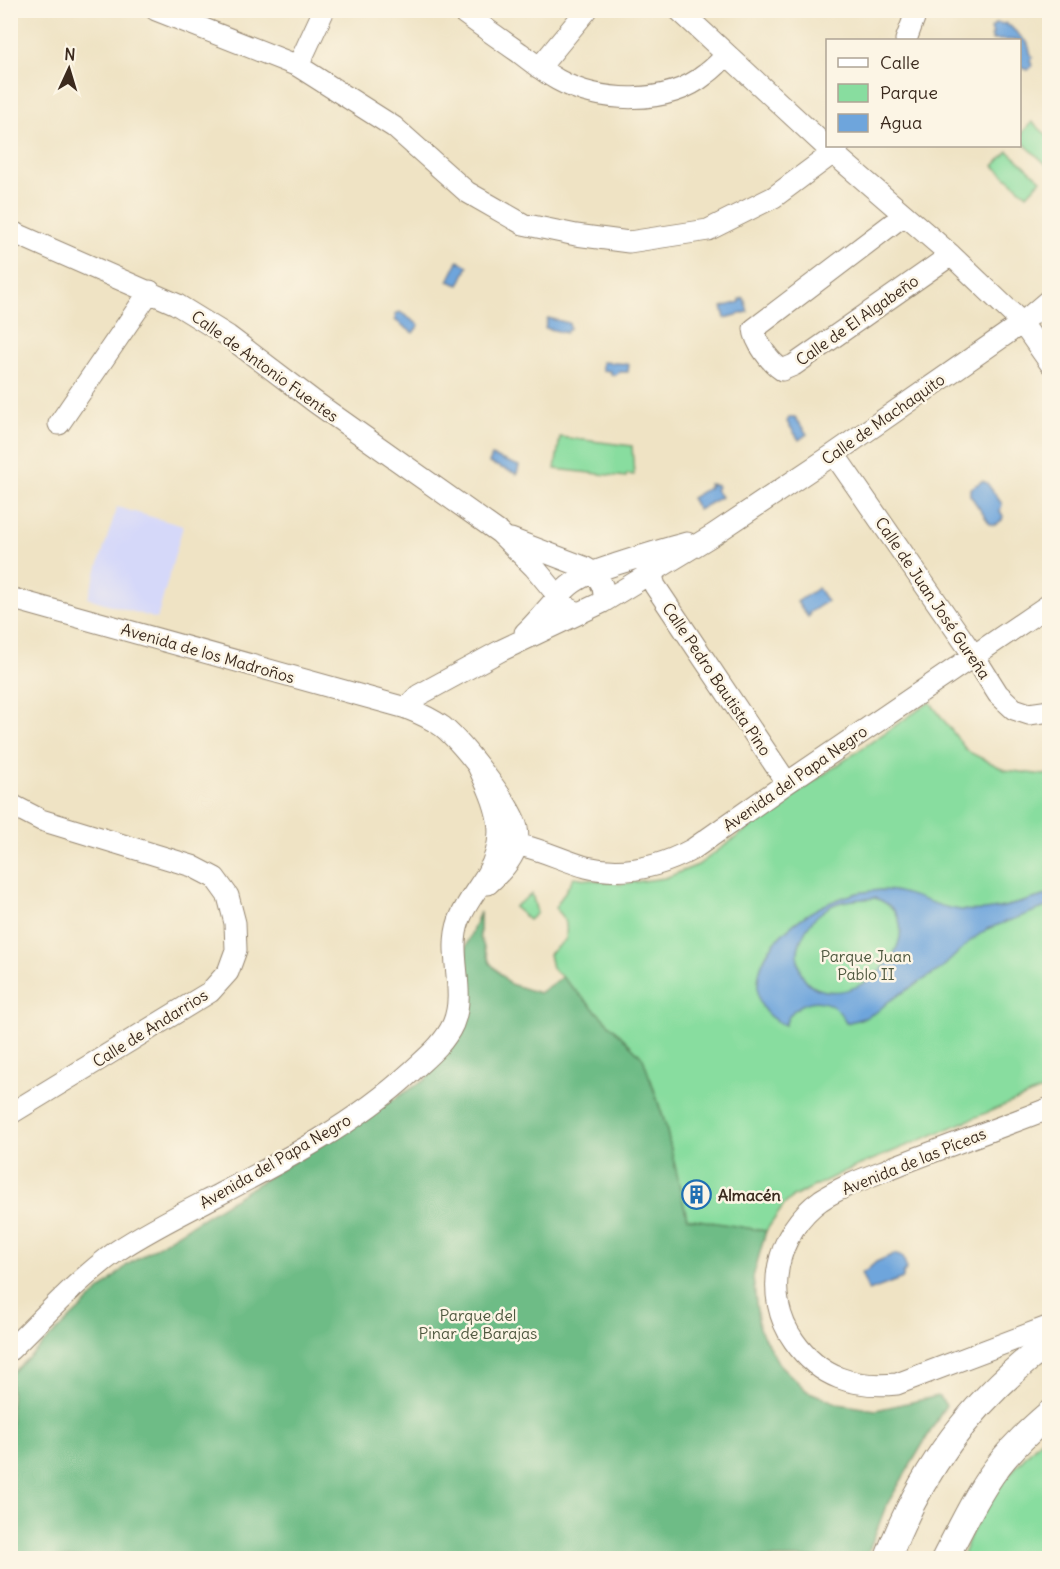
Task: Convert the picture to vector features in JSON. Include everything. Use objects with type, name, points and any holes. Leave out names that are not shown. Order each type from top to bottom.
[{"type":"main road","points":[[888,1558],[899,1528],[927,1476],[951,1440],[980,1404],[1048,1340]]},
{"type":"main road","points":[[945,1558],[972,1506],[996,1468],[1029,1431],[1050,1413]]},
{"type":"street","points":[[156,10],[297,66],[394,127],[467,192],[524,224],[576,235],[629,242],[708,230],[774,197],[836,149],[1022,323],[1050,363]]},
{"type":"street","points":[[297,66],[324,10]]},
{"type":"street","points":[[460,10],[558,80],[606,97],[645,98],[670,92],[705,75],[726,55]]},
{"type":"street","points":[[540,68],[587,10]]},
{"type":"street","points":[[679,10],[726,55],[826,140]]},
{"type":"street","points":[[906,39],[917,10]]},
{"type":"street","name":"Calle de El Algabeño","points":[[904,215],[754,329],[754,335],[774,365],[782,370],[794,365],[951,255]]},
{"type":"street","name":"Calle de Antonio Fuentes","points":[[10,231],[150,291],[228,336],[315,402],[500,533],[534,567],[568,608],[578,613]]},
{"type":"street","points":[[59,424],[150,291]]},
{"type":"street","name":"Calle de Machaquito","points":[[406,708],[419,695],[502,650],[603,602],[713,535],[1022,323],[1050,299]]},
{"type":"street","name":"Calle de Juan José Gureña","points":[[834,454],[998,694],[1014,709],[1029,714],[1050,711]]},
{"type":"street","name":"Calle de Antonio Fuentes","points":[[500,533],[593,572]]},
{"type":"street","name":"Calle de Machaquito","points":[[502,650],[526,633],[558,596],[593,572],[713,535]]},
{"type":"street","points":[[593,572],[603,589],[603,602]]},
{"type":"street","name":"Calle Pedro Bautista Pino","points":[[651,573],[655,586],[787,783]]},
{"type":"street","name":"Avenida de los Madroños","points":[[10,598],[406,708]]},
{"type":"street","name":"Avenida del Papa Negro","points":[[517,845],[536,849],[586,867],[618,871],[656,866],[678,857],[693,849],[1050,604]]},
{"type":"street","name":"Avenida del Papa Negro","points":[[406,708],[442,726],[460,742],[505,803],[517,828],[517,845],[508,862],[496,877],[474,894]]},
{"type":"street","name":"Avenida del Papa Negro","points":[[10,1350],[84,1278],[117,1252],[152,1229],[315,1142],[402,1081],[438,1047],[453,1023],[458,1004],[454,947],[459,921],[488,871],[499,844],[496,811],[490,791],[478,766]]},
{"type":"street","name":"Calle de Andarrios","points":[[10,804],[41,820],[192,866],[215,878],[228,896],[235,923],[236,950],[228,972],[210,992],[10,1114]]},
{"type":"street","points":[[496,853],[517,845]]},
{"type":"street","name":"Avenida de las Píceas","points":[[1048,1340],[897,1384],[876,1386],[858,1384],[837,1378],[814,1364],[801,1352],[782,1318],[776,1295],[776,1275],[779,1260],[793,1229],[821,1201],[849,1185],[956,1142],[1050,1108]]},
{"type":"shaded area","points":[[117,507],[183,526],[157,619],[88,598]]},
{"type":"green space","points":[[1032,122],[1049,137],[1049,167],[1021,141],[1021,134]]},
{"type":"green space","points":[[1008,151],[1041,180],[1027,195],[994,166]]},
{"type":"green space","points":[[560,437],[632,446],[634,475],[627,474],[626,477],[555,469]]},
{"type":"green space","name":"Parque Juan Pablo II","points":[[930,702],[967,751],[1005,770],[1044,775],[1049,773],[1049,1087],[843,1172],[793,1197],[784,1205],[766,1231],[687,1219],[665,1123],[651,1080],[552,968],[549,954],[566,939],[564,918],[555,908],[574,877],[620,884],[665,878],[698,865],[801,790]]},
{"type":"green space","points":[[532,894],[537,913],[529,920],[514,907]]},
{"type":"green space","name":"Parque del Pinar de Barajas","points":[[480,912],[480,937],[490,963],[510,984],[539,993],[562,977],[643,1058],[665,1123],[687,1218],[766,1231],[753,1277],[759,1328],[779,1364],[807,1391],[839,1404],[876,1410],[938,1396],[946,1405],[886,1506],[866,1558],[11,1558],[11,1374],[127,1265],[425,1080],[463,1034],[469,998],[466,946]]},
{"type":"green space","points":[[1049,1432],[1049,1558],[961,1558],[979,1518],[996,1491],[1016,1466]]},
{"type":"water","points":[[996,23],[1006,23],[1028,44],[1033,57],[1030,60],[1032,66],[1028,70],[1021,68],[1021,39],[993,39],[991,28]]},
{"type":"water","points":[[458,261],[468,266],[459,285],[448,281]]},
{"type":"water","points":[[744,298],[748,312],[725,318],[722,307],[740,302],[740,299]]},
{"type":"water","points":[[400,312],[419,325],[413,333],[395,320],[395,314]]},
{"type":"water","points":[[548,318],[569,323],[570,329],[566,333],[545,328]]},
{"type":"water","points":[[602,362],[629,364],[628,372],[611,374],[610,371],[602,370]]},
{"type":"water","points":[[789,417],[795,417],[807,434],[799,440],[787,422]]},
{"type":"water","points":[[492,456],[519,466],[517,474],[489,463]]},
{"type":"water","points":[[982,481],[987,483],[1002,504],[1000,511],[1003,516],[1002,520],[995,525],[990,524],[970,495],[970,489]]},
{"type":"water","points":[[709,484],[717,485],[715,489],[721,497],[698,510],[691,498],[710,487]]},
{"type":"water","points":[[818,588],[827,601],[809,613],[808,617],[797,602]]},
{"type":"water","points":[[878,890],[898,892],[940,906],[962,910],[1000,908],[1049,894],[1049,906],[987,929],[969,942],[941,969],[867,1017],[846,1023],[835,1008],[820,1002],[806,1003],[799,1007],[788,1018],[785,1025],[770,1016],[763,1008],[759,998],[759,974],[765,957],[775,942],[788,928],[820,907],[857,893]],"holes":[[[875,898],[893,910],[900,925],[898,943],[889,960],[875,976],[857,987],[836,991],[816,988],[805,980],[799,967],[799,948],[806,930],[818,915],[837,903]]]},
{"type":"water","points":[[894,1254],[903,1257],[907,1269],[903,1278],[869,1291],[861,1273],[876,1262]]},
{"type":"place","name":"Almacén","points":[[697,1195]]}]
